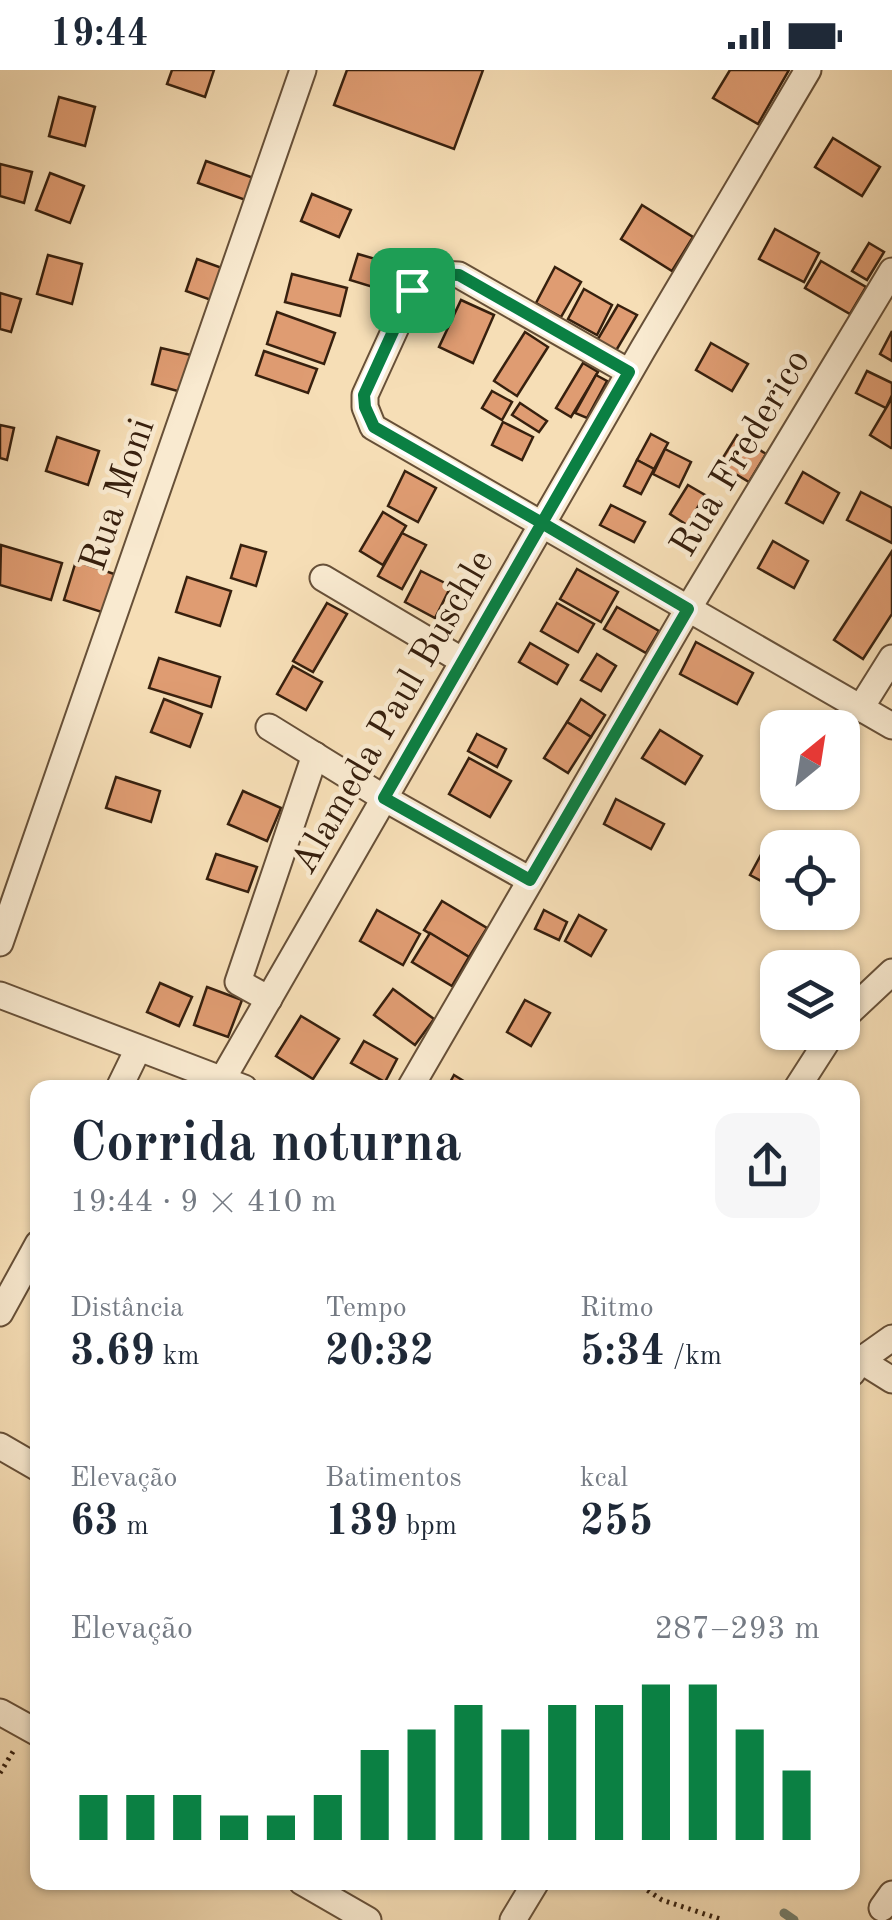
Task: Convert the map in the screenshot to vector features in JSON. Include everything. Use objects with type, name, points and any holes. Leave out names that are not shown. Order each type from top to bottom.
[{"type":"street","name":"Rua Moni","points":[[0,944],[303,70]]},
{"type":"street","name":"Alameda Paul Buschle","points":[[235,1080],[269,999],[629,372],[808,70]]},
{"type":"street","name":"Rua Frederico","points":[[415,1080],[688,609],[892,272]]},
{"type":"street","points":[[629,372],[452,273],[438,274],[412,290],[364,395],[365,407],[374,427],[892,726]]},
{"type":"street","points":[[323,578],[462,662]]},
{"type":"street","points":[[860,710],[892,658]]},
{"type":"street","points":[[269,727],[384,798],[530,880]]},
{"type":"street","points":[[269,999],[238,982],[315,755]]},
{"type":"street","points":[[860,1001],[892,972]]},
{"type":"street","points":[[0,995],[222,1080]]},
{"type":"street","points":[[122,1080],[138,1049]]},
{"type":"street","points":[[802,1080],[821,1050]]},
{"type":"street","points":[[0,1313],[30,1259]]},
{"type":"street","points":[[860,1360],[892,1338]]},
{"type":"street","points":[[860,1365],[892,1380]]},
{"type":"street","points":[[0,1446],[30,1463]]},
{"type":"street","points":[[0,1712],[30,1729]]},
{"type":"street","points":[[316,1890],[368,1920]]},
{"type":"street","points":[[513,1920],[531,1890]]},
{"type":"path","points":[[647,1890],[662,1900],[723,1920]]},
{"type":"building","points":[[172,70],[214,70],[205,97],[167,84]]},
{"type":"building","points":[[347,70],[483,70],[454,149],[334,105]]},
{"type":"building","points":[[730,70],[789,70],[758,124],[713,98]]},
{"type":"building","points":[[59,97],[95,107],[85,146],[49,136]]},
{"type":"building","points":[[833,138],[880,167],[862,196],[815,167]]},
{"type":"building","points":[[206,161],[259,180],[251,202],[198,183]]},
{"type":"building","points":[[0,164],[32,172],[24,203],[0,196]]},
{"type":"building","points":[[50,173],[84,186],[70,223],[36,210]]},
{"type":"building","points":[[312,194],[351,210],[339,237],[301,221]]},
{"type":"building","points":[[642,205],[693,237],[672,271],[621,239]]},
{"type":"building","points":[[775,229],[819,253],[804,282],[759,259]]},
{"type":"building","points":[[869,243],[884,252],[867,280],[852,271]]},
{"type":"building","points":[[358,254],[407,268],[399,295],[350,280]]},
{"type":"building","points":[[48,255],[82,264],[72,304],[37,294]]},
{"type":"building","points":[[197,259],[222,268],[211,300],[186,291]]},
{"type":"building","points":[[821,261],[866,287],[850,314],[805,288]]},
{"type":"building","points":[[555,267],[581,282],[561,317],[536,303]]},
{"type":"building","points":[[292,274],[347,288],[340,316],[285,302]]},
{"type":"building","points":[[584,289],[612,305],[597,335],[568,319]]},
{"type":"building","points":[[0,293],[21,299],[11,332],[0,329]]},
{"type":"building","points":[[461,300],[494,315],[473,363],[439,347]]},
{"type":"building","points":[[618,305],[637,315],[614,354],[595,344]]},
{"type":"building","points":[[277,312],[335,333],[324,364],[267,344]]},
{"type":"building","points":[[892,331],[892,361],[880,354]]},
{"type":"building","points":[[525,332],[548,347],[517,396],[494,381]]},
{"type":"building","points":[[711,343],[748,364],[732,391],[696,370]]},
{"type":"building","points":[[161,348],[195,356],[185,393],[152,384]]},
{"type":"building","points":[[264,351],[317,369],[308,393],[256,375]]},
{"type":"building","points":[[583,363],[598,372],[571,417],[556,408]]},
{"type":"building","points":[[867,371],[892,383],[886,408],[856,393]]},
{"type":"building","points":[[596,375],[607,381],[587,418],[575,413]]},
{"type":"building","points":[[492,391],[512,402],[502,420],[482,408]]},
{"type":"building","points":[[892,398],[892,447],[891,448],[870,435]]},
{"type":"building","points":[[520,403],[547,421],[539,432],[512,415]]},
{"type":"building","points":[[503,422],[533,437],[522,460],[492,445]]},
{"type":"building","points":[[0,425],[14,428],[7,460],[0,458]]},
{"type":"building","points":[[651,434],[668,443],[654,469],[637,460]]},
{"type":"building","points":[[737,435],[766,454],[749,482],[719,464]]},
{"type":"building","points":[[57,437],[99,451],[88,485],[46,471]]},
{"type":"building","points":[[665,449],[691,462],[679,487],[653,474]]},
{"type":"building","points":[[637,460],[654,469],[641,494],[624,486]]},
{"type":"building","points":[[405,471],[436,488],[418,522],[388,506]]},
{"type":"building","points":[[803,472],[839,493],[823,523],[786,503]]},
{"type":"building","points":[[688,485],[705,495],[687,525],[670,514]]},
{"type":"building","points":[[861,492],[892,508],[892,543],[847,520]]},
{"type":"building","points":[[611,505],[645,522],[634,542],[600,525]]},
{"type":"building","points":[[383,512],[406,526],[383,565],[360,551]]},
{"type":"building","points":[[402,533],[426,545],[402,589],[378,576]]},
{"type":"building","points":[[773,541],[808,561],[794,588],[758,568]]},
{"type":"building","points":[[1,545],[62,563],[51,600],[0,585]]},
{"type":"building","points":[[241,545],[266,552],[256,586],[231,578]]},
{"type":"building","points":[[892,551],[892,614],[863,659],[834,640]]},
{"type":"building","points":[[76,561],[123,577],[111,615],[64,600]]},
{"type":"building","points":[[577,569],[618,592],[601,622],[560,599]]},
{"type":"building","points":[[421,571],[451,586],[435,618],[405,602]]},
{"type":"building","points":[[187,577],[231,591],[220,626],[176,612]]},
{"type":"building","points":[[327,603],[347,614],[313,672],[293,661]]},
{"type":"building","points":[[557,603],[594,624],[578,652],[541,631]]},
{"type":"building","points":[[617,607],[659,631],[646,653],[604,629]]},
{"type":"building","points":[[696,642],[753,673],[737,704],[680,674]]},
{"type":"building","points":[[530,643],[568,665],[557,684],[519,662]]},
{"type":"building","points":[[597,654],[616,666],[601,691],[581,680]]},
{"type":"building","points":[[159,658],[220,677],[211,707],[149,688]]},
{"type":"building","points":[[293,666],[322,682],[306,710],[277,694]]},
{"type":"building","points":[[164,699],[202,714],[190,747],[151,732]]},
{"type":"building","points":[[581,699],[605,715],[591,737],[567,722]]},
{"type":"building","points":[[567,722],[591,737],[568,773],[544,758]]},
{"type":"building","points":[[660,730],[702,756],[685,784],[642,758]]},
{"type":"building","points":[[477,734],[506,749],[497,767],[468,751]]},
{"type":"building","points":[[469,758],[511,781],[490,817],[449,794]]},
{"type":"building","points":[[116,777],[160,791],[151,822],[106,808]]},
{"type":"building","points":[[243,791],[281,808],[267,841],[228,824]]},
{"type":"building","points":[[616,799],[664,824],[651,849],[604,824]]},
{"type":"building","points":[[216,854],[257,867],[248,892],[207,879]]},
{"type":"building","points":[[760,857],[760,880],[750,875]]},
{"type":"building","points":[[442,901],[487,928],[469,957],[424,930]]},
{"type":"building","points":[[377,910],[420,934],[403,965],[360,941]]},
{"type":"building","points":[[544,910],[567,922],[559,940],[535,929]]},
{"type":"building","points":[[579,915],[606,930],[591,956],[565,941]]},
{"type":"building","points":[[430,933],[469,957],[452,986],[412,962]]},
{"type":"building","points":[[160,983],[192,997],[179,1026],[147,1012]]},
{"type":"building","points":[[207,987],[242,1000],[228,1037],[194,1025]]},
{"type":"building","points":[[393,989],[434,1019],[415,1045],[374,1015]]},
{"type":"building","points":[[525,1000],[550,1013],[531,1046],[507,1032]]},
{"type":"building","points":[[301,1016],[339,1039],[313,1079],[276,1056]]},
{"type":"building","points":[[364,1041],[397,1059],[386,1080],[351,1063]]},
{"type":"waterway","points":[[784,1913],[794,1920]]},
{"type":"route","points":[[412,290],[364,395],[374,427],[542,523],[384,798],[530,880],[688,609],[542,523],[629,372],[459,275],[438,274],[412,290]]}]
